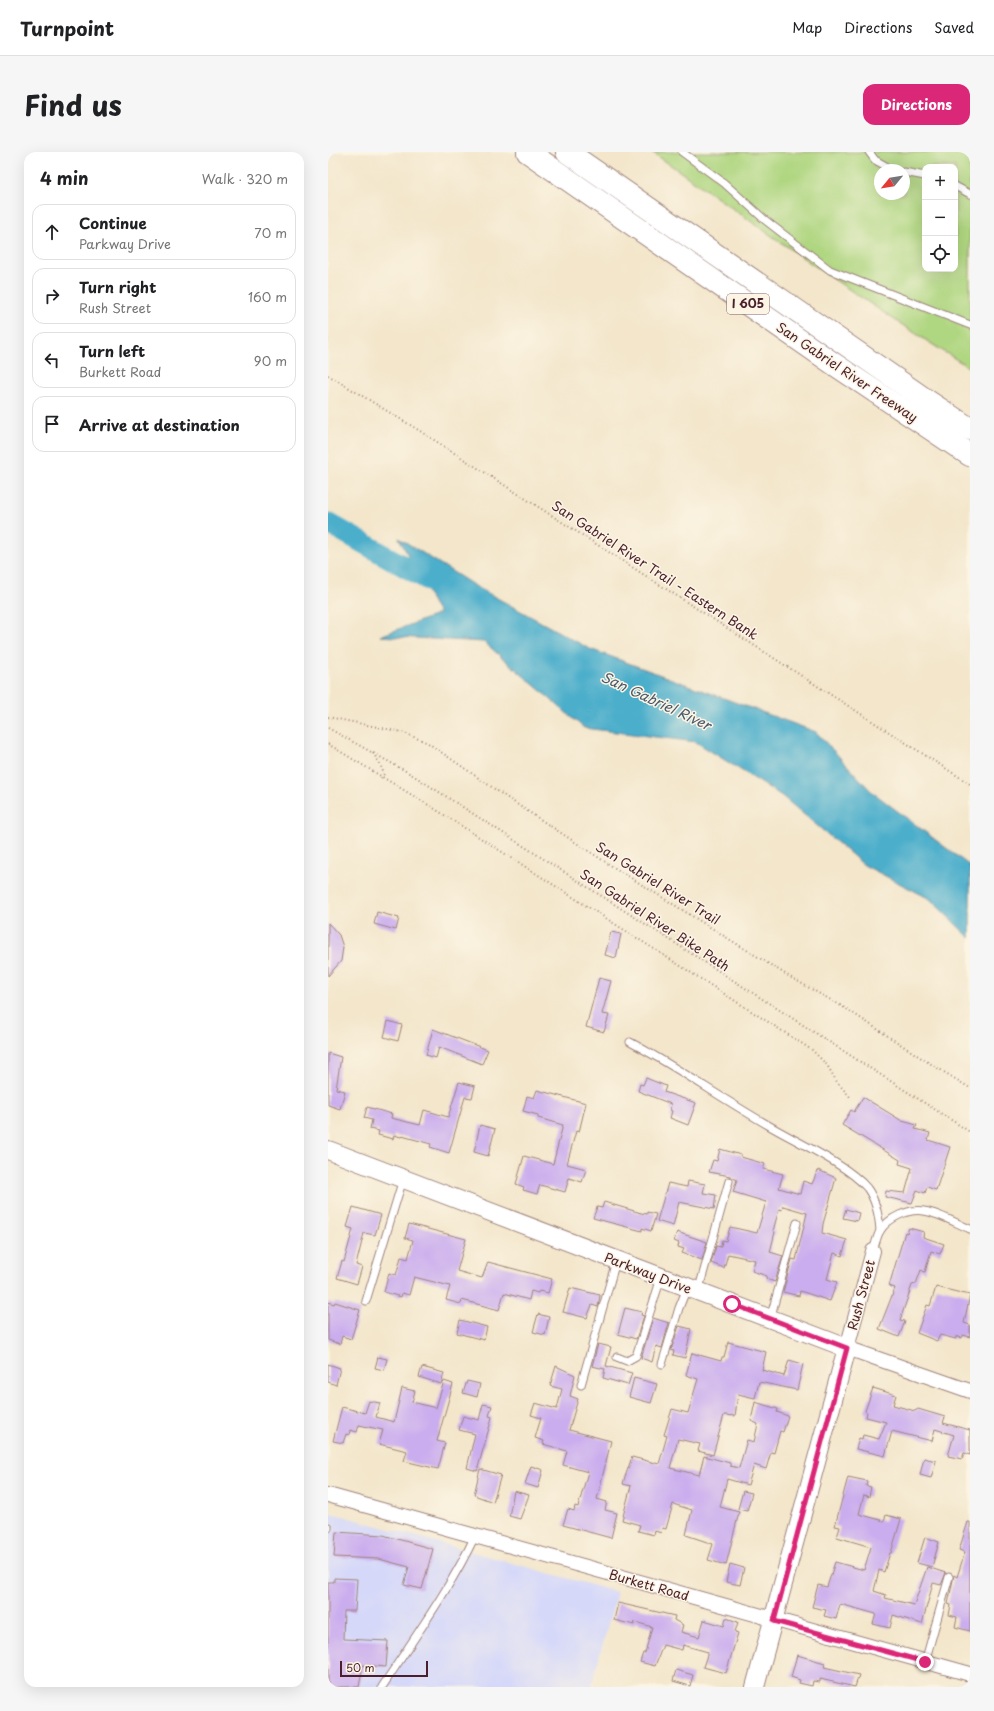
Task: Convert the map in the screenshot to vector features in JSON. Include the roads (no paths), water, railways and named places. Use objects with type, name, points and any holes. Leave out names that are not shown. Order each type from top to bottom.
[{"type":"highway","name":"San Gabriel River Freeway","points":[[528,152],[831,362],[970,455]]},
{"type":"highway","points":[[555,152],[940,419],[970,438]]},
{"type":"highway","points":[[566,152],[970,429]]},
{"type":"highway","name":"I 605","points":[[591,152],[970,414]]},
{"type":"street","name":"Parkway Drive","points":[[328,1150],[847,1348],[970,1391]]},
{"type":"street","name":"Rush Street","points":[[755,1687],[774,1621],[872,1251]]},
{"type":"street","name":"Burkett Road","points":[[328,1495],[774,1621],[970,1674]]},
{"type":"lane","points":[[682,152],[724,182],[765,220],[830,270],[970,325]]},
{"type":"lane","points":[[869,152],[875,160],[882,164]]},
{"type":"lane","points":[[910,173],[922,175]]},
{"type":"lane","points":[[958,188],[970,194]]},
{"type":"lane","points":[[630,1042],[666,1062],[766,1124],[852,1173],[867,1189],[875,1204],[880,1218],[880,1231]]},
{"type":"lane","points":[[366,1302],[403,1179]]},
{"type":"lane","points":[[662,1364],[679,1308],[693,1290],[729,1181]]},
{"type":"lane","points":[[872,1251],[880,1231],[890,1220],[903,1214],[924,1211],[970,1229]]},
{"type":"lane","points":[[770,1319],[797,1223]]},
{"type":"lane","points":[[581,1385],[616,1260]]},
{"type":"lane","points":[[617,1357],[627,1361],[636,1356],[661,1278]]},
{"type":"lane","points":[[382,1687],[443,1593],[467,1553],[475,1536]]},
{"type":"lane","points":[[925,1662],[949,1577]]},
{"type":"water","points":[[399,538],[475,586],[590,649],[816,732],[871,791],[970,866],[970,938],[930,899],[864,865],[782,796],[696,742],[584,728],[484,642],[380,636],[439,614]]},
{"type":"waterway","name":"San Gabriel River","points":[[328,523],[444,589]]}]
